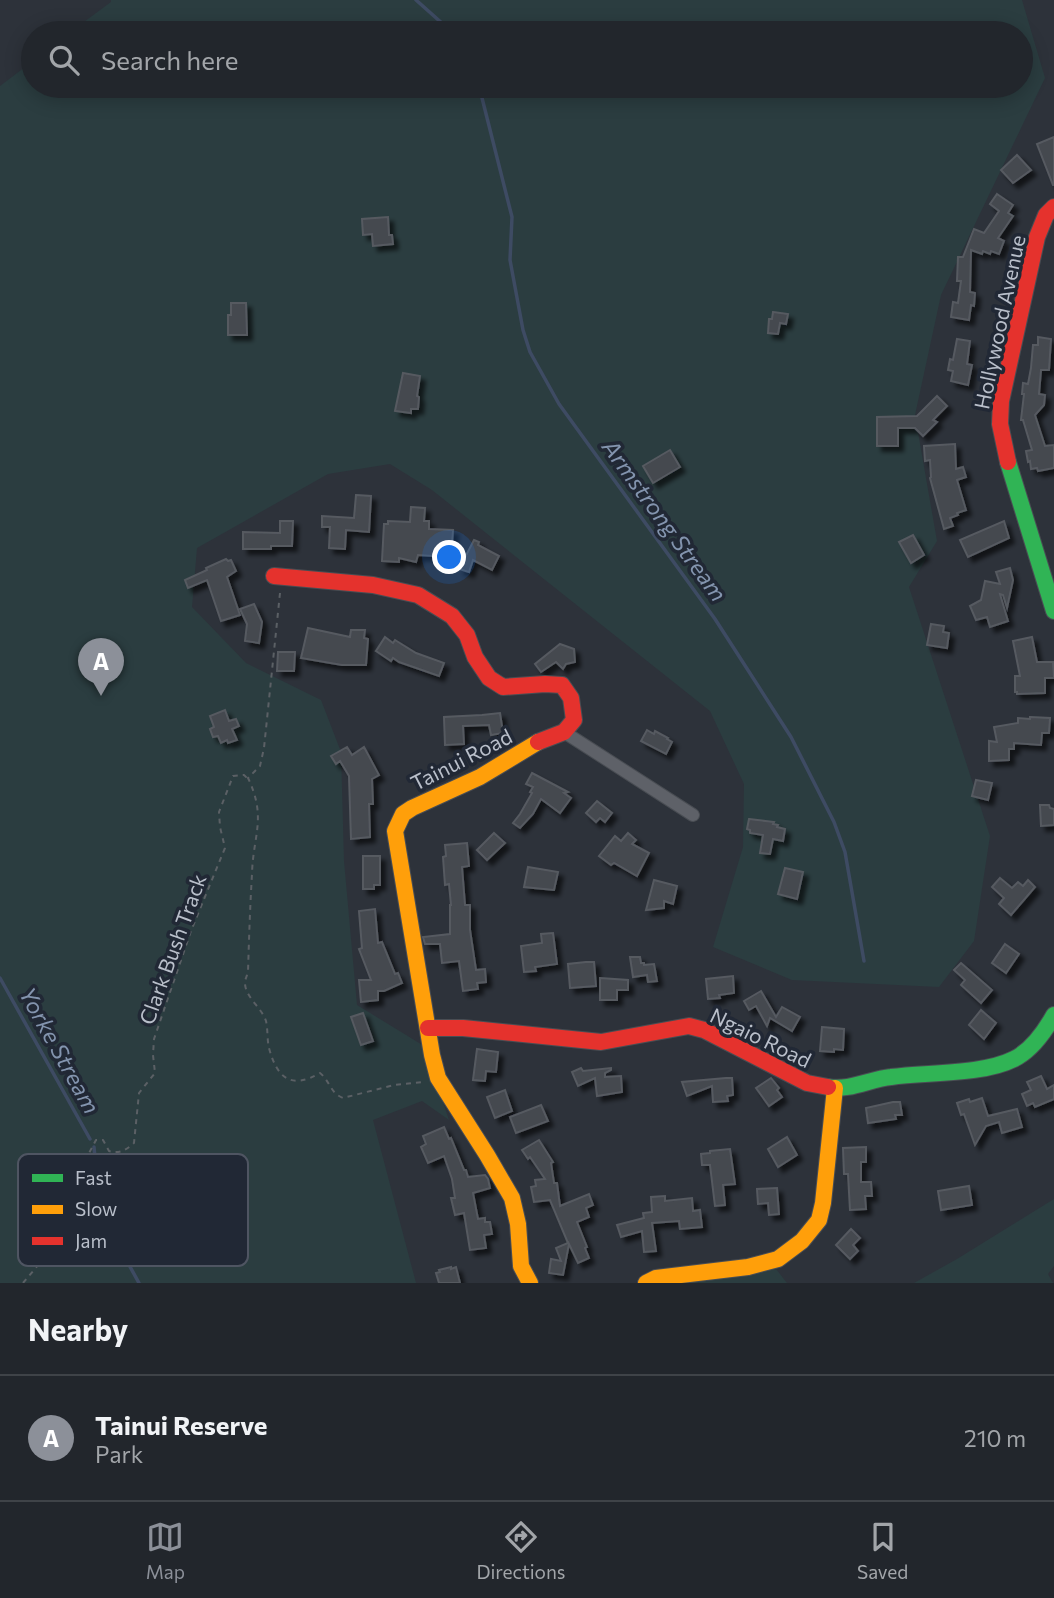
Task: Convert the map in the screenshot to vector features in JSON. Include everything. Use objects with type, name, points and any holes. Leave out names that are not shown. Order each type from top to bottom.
[{"type":"street","name":"Hollywood Avenue","points":[[1054,207],[1046,215],[1037,237],[1000,401],[1000,424],[1005,453],[1048,567],[1054,611]]},
{"type":"street","points":[[274,576],[373,585],[418,595],[452,616],[467,635],[481,668],[489,678],[503,687],[562,685],[571,698],[574,720],[564,732],[693,815]]},
{"type":"street","name":"Tainui Road","points":[[530,1283],[521,1266],[517,1217],[512,1198],[439,1078],[432,1055],[395,831],[403,814],[412,808],[480,777],[536,743],[564,732]]},
{"type":"street","name":"Ngaio Road","points":[[428,1028],[463,1028],[601,1042],[689,1026],[704,1030],[807,1083],[835,1088],[906,1075],[988,1068],[1016,1058],[1031,1046],[1047,1028],[1054,1015]]},
{"type":"street","points":[[646,1283],[656,1278],[748,1267],[778,1259],[802,1241],[819,1220],[823,1203],[835,1088]]},
{"type":"path","name":"Clark Bush Track","points":[[89,1154],[96,1140],[103,1140],[109,1151],[116,1153],[126,1150],[134,1143],[139,1093],[155,1073],[154,1039],[191,931],[225,848],[219,812],[233,776],[244,775],[248,778],[260,766],[269,713],[281,586],[274,576]]},
{"type":"path","points":[[248,778],[256,795],[259,817],[252,872],[248,972],[245,983],[265,1019],[268,1046],[277,1068],[284,1077],[300,1082],[320,1073],[337,1096],[343,1098],[394,1085],[439,1078]]},
{"type":"path","name":"Clark Bush Track","points":[[23,1283],[37,1266]]},
{"type":"shaded area","points":[[1022,0],[1028,21],[85,21],[111,2]]},
{"type":"shaded area","points":[[1033,37],[1045,78],[941,295],[915,415],[937,541],[909,587],[990,836],[974,941],[939,987],[792,980],[713,947],[743,847],[744,784],[710,711],[432,490],[390,464],[328,474],[197,548],[192,607],[246,663],[321,700],[341,752],[344,861],[357,1005],[424,1046],[449,1120],[422,1101],[373,1120],[416,1283],[0,1283],[0,86],[21,70],[21,98],[1033,98]]},
{"type":"shaded area","points":[[1054,1199],[1054,1266],[1048,1274],[1053,1283],[914,1283],[957,1259]]},
{"type":"shaded area","points":[[776,1269],[787,1283],[672,1283]]},
{"type":"building","points":[[1054,137],[1054,185],[1053,185],[1037,144]]},
{"type":"building","points":[[1017,155],[1031,170],[1013,183],[1001,170]]},
{"type":"building","points":[[997,194],[1013,205],[1008,213],[1013,216],[998,238],[1004,241],[999,254],[983,251],[982,254],[971,250],[970,292],[975,293],[974,306],[971,305],[969,320],[951,317],[953,302],[958,303],[961,281],[957,281],[958,257],[963,257],[974,229],[984,233],[999,211],[990,204]]},
{"type":"building","points":[[388,217],[389,235],[392,235],[393,244],[373,246],[372,234],[363,235],[362,219]]},
{"type":"building","points":[[231,303],[246,303],[247,335],[228,335]]},
{"type":"building","points":[[773,312],[788,314],[786,324],[780,323],[778,334],[768,333],[769,319],[772,319]]},
{"type":"building","points":[[1038,337],[1051,339],[1049,370],[1041,370],[1039,394],[1045,395],[1044,405],[1035,415],[1045,446],[1054,445],[1054,468],[1038,471],[1037,468],[1031,469],[1030,461],[1028,462],[1026,451],[1032,450],[1021,420],[1023,383],[1028,384],[1033,345],[1038,345]]},
{"type":"building","points":[[957,339],[970,341],[967,364],[972,365],[968,385],[951,381],[953,371],[948,370]]},
{"type":"building","points":[[403,373],[420,376],[418,409],[411,409],[411,413],[395,411]]},
{"type":"building","points":[[937,396],[947,406],[933,420],[937,422],[923,436],[915,428],[898,428],[898,446],[877,446],[877,417],[917,416]]},
{"type":"building","points":[[955,444],[956,469],[963,467],[966,477],[957,480],[966,510],[950,518],[953,526],[944,529],[930,478],[930,460],[925,461],[924,446]]},
{"type":"building","points":[[670,450],[680,467],[653,483],[643,466]]},
{"type":"building","points":[[356,495],[371,496],[369,532],[346,530],[345,549],[329,548],[330,527],[322,527],[322,516],[354,518]]},
{"type":"building","points":[[411,507],[425,508],[424,521],[429,521],[429,529],[453,530],[451,557],[418,555],[416,562],[399,558],[399,562],[382,561],[384,524],[388,524],[388,521],[410,522]]},
{"type":"building","points":[[280,521],[293,521],[292,546],[243,549],[243,532],[280,533]]},
{"type":"building","points":[[1004,521],[1009,538],[968,557],[960,540]]},
{"type":"building","points":[[913,535],[924,555],[911,563],[899,542]]},
{"type":"building","points":[[474,540],[499,556],[492,570],[473,560],[469,572],[459,569]]},
{"type":"building","points":[[226,559],[231,560],[236,571],[227,577],[240,615],[221,621],[207,580],[188,588],[185,580]]},
{"type":"building","points":[[1010,568],[1013,580],[1007,608],[1003,595],[1000,594],[1008,621],[990,627],[987,617],[976,620],[970,606],[981,600],[985,581],[1000,584],[996,572]]},
{"type":"building","points":[[254,604],[262,622],[259,643],[245,641],[247,624],[240,609]]},
{"type":"building","points":[[931,624],[944,626],[943,632],[949,633],[947,648],[927,645]]},
{"type":"building","points":[[308,628],[350,637],[351,630],[365,630],[364,638],[368,639],[366,665],[342,665],[301,658]]},
{"type":"building","points":[[385,637],[393,643],[395,640],[416,653],[444,663],[439,676],[393,658],[391,661],[376,651]]},
{"type":"building","points":[[1032,637],[1037,662],[1053,662],[1054,678],[1045,678],[1045,693],[1017,694],[1015,676],[1020,676],[1013,641]]},
{"type":"building","points":[[560,644],[574,649],[575,662],[566,664],[563,669],[556,662],[541,672],[535,664]]},
{"type":"building","points":[[278,652],[295,652],[294,671],[277,671]]},
{"type":"building","points":[[225,710],[229,721],[236,719],[239,726],[232,729],[237,740],[221,743],[218,736],[213,737],[210,729],[214,727],[210,716]]},
{"type":"building","points":[[500,713],[503,733],[491,735],[489,725],[463,726],[464,744],[445,745],[444,717]]},
{"type":"building","points":[[1018,718],[1050,718],[1049,733],[1042,733],[1041,745],[1014,743],[1014,749],[1009,749],[1009,760],[989,761],[989,741],[997,742],[994,727],[1018,723]]},
{"type":"building","points":[[647,730],[654,734],[655,731],[672,742],[666,754],[641,741]]},
{"type":"building","points":[[347,747],[352,755],[364,747],[379,775],[372,779],[373,804],[369,804],[370,837],[351,839],[349,776],[340,761],[336,764],[331,756]]},
{"type":"building","points":[[532,773],[568,792],[564,793],[571,798],[560,813],[541,799],[533,814],[520,828],[513,823],[532,793],[530,792],[533,787],[526,784]]},
{"type":"building","points":[[976,780],[992,783],[988,800],[972,796]]},
{"type":"building","points":[[597,801],[612,813],[605,822],[600,818],[596,822],[586,813]]},
{"type":"building","points":[[1040,805],[1049,805],[1054,809],[1054,825],[1041,826]]},
{"type":"building","points":[[749,819],[774,822],[777,827],[785,829],[783,841],[773,839],[770,854],[760,853],[763,835],[750,833],[747,829]]},
{"type":"building","points":[[494,833],[505,843],[487,860],[477,850]]},
{"type":"building","points":[[628,833],[636,840],[632,844],[649,853],[637,876],[614,863],[611,865],[599,856],[615,836],[621,841]]},
{"type":"building","points":[[467,843],[469,866],[462,867],[465,905],[470,905],[470,930],[476,970],[485,969],[486,982],[477,983],[478,989],[463,991],[459,961],[442,963],[440,944],[425,944],[423,937],[450,934],[451,905],[449,884],[445,885],[443,857],[446,856],[445,845]]},
{"type":"building","points":[[363,856],[380,856],[380,885],[374,885],[374,889],[363,889]]},
{"type":"building","points":[[528,867],[558,872],[554,890],[524,887]]},
{"type":"building","points":[[785,868],[803,872],[797,899],[778,894]]},
{"type":"building","points":[[1000,878],[1012,888],[1018,882],[1023,886],[1028,880],[1035,887],[1011,915],[999,904],[1004,898],[992,887]]},
{"type":"building","points":[[654,880],[677,886],[673,904],[664,901],[664,908],[646,910]]},
{"type":"building","points":[[375,909],[378,943],[382,942],[395,974],[398,973],[402,983],[378,991],[378,1000],[361,1002],[359,980],[371,980],[359,949],[362,948],[359,911]]},
{"type":"building","points":[[553,933],[557,964],[535,967],[536,971],[524,972],[521,946],[542,943],[541,934]]},
{"type":"building","points":[[1005,944],[1019,954],[1006,973],[992,963]]},
{"type":"building","points":[[630,957],[640,957],[644,965],[654,964],[657,981],[648,982],[647,975],[633,977]]},
{"type":"building","points":[[594,962],[596,986],[570,988],[568,964]]},
{"type":"building","points":[[961,963],[992,990],[981,1003],[961,985],[965,980],[954,970]]},
{"type":"building","points":[[733,976],[734,993],[708,999],[706,979]]},
{"type":"building","points":[[600,978],[628,980],[628,990],[617,990],[617,1000],[600,1000]]},
{"type":"building","points":[[761,991],[776,1017],[782,1007],[800,1017],[792,1031],[770,1018],[767,1026],[756,1006],[749,1010],[744,1001]]},
{"type":"building","points":[[981,1010],[996,1023],[984,1039],[969,1025]]},
{"type":"building","points":[[363,1013],[373,1041],[361,1045],[351,1017]]},
{"type":"building","points":[[822,1027],[844,1029],[843,1050],[820,1051]]},
{"type":"building","points":[[477,1049],[498,1052],[496,1072],[486,1071],[485,1081],[473,1080]]},
{"type":"building","points":[[581,1068],[583,1071],[611,1068],[605,1073],[605,1077],[621,1076],[622,1092],[597,1096],[595,1078],[578,1086],[572,1072]]},
{"type":"building","points":[[1041,1076],[1047,1089],[1054,1085],[1054,1099],[1035,1107],[1033,1103],[1027,1106],[1022,1094],[1031,1090],[1027,1082]]},
{"type":"building","points":[[732,1078],[733,1095],[727,1096],[728,1101],[713,1102],[712,1086],[687,1096],[682,1082]]},
{"type":"building","points":[[771,1078],[782,1097],[769,1106],[756,1088]]},
{"type":"building","points":[[505,1090],[512,1111],[495,1118],[487,1097]]},
{"type":"building","points":[[982,1098],[988,1116],[1017,1109],[1022,1127],[1002,1133],[999,1122],[986,1126],[975,1145],[964,1114],[961,1115],[957,1103]]},
{"type":"building","points":[[900,1102],[902,1115],[895,1115],[896,1119],[868,1123],[866,1108]]},
{"type":"building","points":[[541,1105],[548,1121],[516,1133],[510,1117]]},
{"type":"building","points":[[444,1127],[468,1177],[485,1175],[488,1179],[490,1188],[473,1193],[478,1219],[485,1218],[485,1222],[490,1222],[492,1234],[484,1235],[486,1248],[470,1250],[464,1213],[455,1215],[451,1198],[455,1198],[452,1179],[444,1156],[428,1163],[421,1147],[426,1144],[423,1136]]},
{"type":"building","points":[[787,1137],[797,1155],[778,1167],[768,1149]]},
{"type":"building","points":[[539,1140],[553,1162],[554,1183],[557,1183],[560,1206],[589,1194],[593,1205],[586,1208],[589,1217],[577,1222],[589,1258],[578,1263],[569,1244],[563,1275],[549,1273],[551,1259],[561,1261],[556,1248],[568,1243],[550,1200],[534,1202],[531,1187],[536,1186],[535,1180],[545,1179],[522,1150]]},
{"type":"building","points":[[866,1147],[866,1162],[861,1162],[861,1182],[871,1182],[872,1196],[865,1196],[866,1209],[850,1210],[843,1148]]},
{"type":"building","points":[[730,1149],[735,1184],[723,1185],[725,1205],[715,1206],[710,1165],[702,1165],[701,1154]]},
{"type":"building","points":[[969,1186],[972,1205],[941,1210],[938,1191]]},
{"type":"building","points":[[777,1188],[779,1214],[769,1215],[768,1203],[758,1204],[757,1189]]},
{"type":"building","points":[[665,1196],[665,1201],[692,1198],[693,1211],[700,1210],[702,1227],[680,1229],[679,1221],[652,1223],[656,1251],[644,1252],[642,1231],[621,1237],[617,1225],[644,1218],[643,1213],[652,1212],[651,1197]]},
{"type":"building","points":[[851,1229],[860,1238],[853,1245],[858,1251],[850,1259],[836,1245]]},
{"type":"building","points":[[456,1267],[460,1283],[439,1283],[436,1273]]},
{"type":"waterway","name":"Armstrong Stream","points":[[416,0],[440,21]]},
{"type":"waterway","name":"Armstrong Stream","points":[[482,98],[512,217],[510,260],[523,330],[530,352],[559,404],[715,619],[791,737],[834,822],[845,852],[864,961]]},
{"type":"waterway","name":"Yorke Stream","points":[[0,978],[90,1139]]},
{"type":"waterway","name":"Yorke Stream","points":[[94,1147],[95,1154]]},
{"type":"waterway","name":"Yorke Stream","points":[[130,1266],[139,1283]]},
{"type":"traffic: fast","points":[[1008,462],[1054,611]]},
{"type":"traffic: fast","points":[[828,1087],[852,1086],[883,1078],[971,1070],[1001,1064],[1027,1051],[1054,1015]]},
{"type":"traffic: slow","points":[[530,1283],[521,1266],[518,1224],[512,1198],[438,1078],[395,831],[403,814],[412,808],[480,777],[538,742]]},
{"type":"traffic: slow","points":[[646,1283],[656,1278],[748,1267],[778,1259],[802,1241],[819,1220],[823,1203],[835,1088]]},
{"type":"traffic: jam","points":[[1008,462],[1000,424],[1001,401],[1037,237],[1046,215],[1054,207]]},
{"type":"traffic: jam","points":[[274,576],[373,585],[418,595],[452,616],[467,635],[475,657],[489,678],[503,687],[562,685],[571,698],[574,720],[564,732],[538,742]]},
{"type":"traffic: jam","points":[[428,1028],[463,1028],[601,1042],[689,1026],[704,1030],[807,1083],[828,1087]]},
{"type":"place","name":"Tainui Reserve","points":[[101,696]]}]
